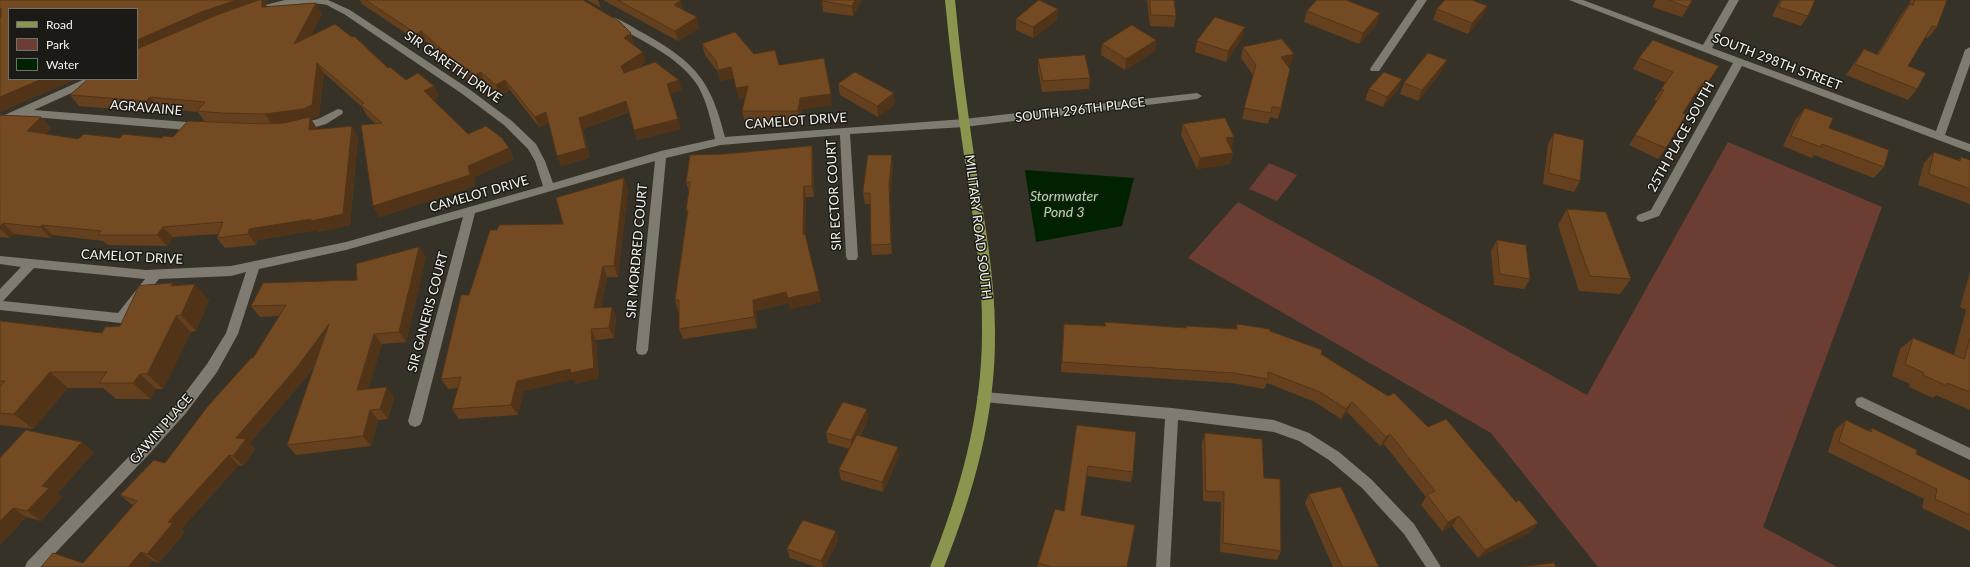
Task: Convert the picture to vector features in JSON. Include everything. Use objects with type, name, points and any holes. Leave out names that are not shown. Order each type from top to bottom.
[{"type":"main road","name":"MILITARY ROAD SOUTH","points":[[937,567],[971,470],[980,433],[988,336],[988,299],[984,253],[964,123],[950,0]]},
{"type":"street","points":[[243,14],[283,2],[308,0]]},
{"type":"street","name":"SIR GARETH DRIVE","points":[[313,0],[334,5],[354,16],[501,117],[532,147],[540,161],[549,188]]},
{"type":"street","points":[[1374,70],[1422,0]]},
{"type":"street","name":"SOUTH 298TH STREET","points":[[1574,0],[1970,148]]},
{"type":"street","points":[[1706,49],[1734,0]]},
{"type":"street","points":[[603,15],[658,47],[695,76],[709,98],[721,141]]},
{"type":"street","points":[[1939,137],[1970,50]]},
{"type":"street","name":"25TH PLACE SOUTH","points":[[1642,218],[1655,213],[1739,62]]},
{"type":"street","points":[[0,121],[92,80]]},
{"type":"street","name":"SOUTH 296TH PLACE","points":[[964,123],[1197,96]]},
{"type":"street","name":"AGRAVAINE","points":[[20,112],[206,127]]},
{"type":"street","points":[[288,129],[316,124],[338,112]]},
{"type":"street","name":"CAMELOT DRIVE","points":[[0,260],[121,273],[156,274],[210,273],[254,267],[346,246],[660,155],[721,141],[964,123]]},
{"type":"street","name":"SIR ECTOR COURT","points":[[845,131],[852,257]]},
{"type":"street","name":"SIR MORDRED COURT","points":[[642,350],[660,155]]},
{"type":"street","name":"SIR GANERIS COURT","points":[[415,420],[470,211]]},
{"type":"street","points":[[0,297],[31,263]]},
{"type":"street","name":"GAWIN PLACE","points":[[32,567],[147,447],[181,409],[212,368],[232,334],[254,267]]},
{"type":"street","points":[[0,305],[121,318],[156,274]]},
{"type":"street","points":[[984,397],[1172,414],[1274,426],[1304,437],[1334,456],[1367,484],[1409,529],[1434,567]]},
{"type":"street","points":[[1862,402],[1970,454]]},
{"type":"street","points":[[1163,567],[1172,414]]},
{"type":"green space","points":[[1728,142],[1882,207],[1763,527],[1837,567],[1598,567],[1491,433],[1188,258],[1238,202],[1587,395]]},
{"type":"green space","points":[[1269,163],[1297,175],[1277,201],[1249,189]]},
{"type":"water","name":"Stormwater Pond 3","points":[[1025,170],[1134,178],[1122,226],[1036,242]]},
{"type":"building","points":[[0,0],[236,0],[201,12],[138,40],[138,8],[8,8],[8,80],[40,80],[0,97]]},
{"type":"building","points":[[259,0],[262,0],[262,7],[316,3],[294,44],[335,24],[352,37],[354,36],[388,68],[390,67],[406,80],[418,73],[434,86],[424,91],[468,134],[486,126],[502,138],[509,148],[468,166],[470,175],[373,206],[361,125],[382,123],[361,105],[364,103],[317,63],[312,105],[303,109],[265,114],[197,111],[205,102],[150,97],[146,101],[70,95],[87,80],[138,80],[138,49],[217,15]]},
{"type":"building","points":[[366,0],[583,0],[620,22],[631,33],[624,38],[643,52],[621,66],[624,73],[655,62],[679,80],[667,84],[678,119],[634,130],[626,101],[579,118],[586,148],[557,156],[546,112],[535,117],[505,80],[496,85],[481,72],[475,75],[466,68],[464,69],[421,31],[417,34]]},
{"type":"building","points":[[618,0],[681,0],[674,5],[697,17],[675,31]]},
{"type":"building","points":[[855,0],[852,6],[822,1]]},
{"type":"building","points":[[1039,0],[1058,9],[1033,27],[1016,19]]},
{"type":"building","points":[[1150,0],[1174,0],[1176,16],[1151,15]]},
{"type":"building","points":[[1317,0],[1346,0],[1380,13],[1363,33],[1307,11]]},
{"type":"building","points":[[1445,0],[1472,0],[1487,6],[1472,23],[1437,9]]},
{"type":"building","points":[[1669,0],[1692,0],[1688,7]]},
{"type":"building","points":[[1782,0],[1815,0],[1808,16],[1779,7]]},
{"type":"building","points":[[1915,0],[1947,0],[1937,27],[1932,26],[1908,66],[1926,73],[1917,89],[1855,64],[1864,49],[1878,55],[1910,4],[1913,5]]},
{"type":"building","points":[[1215,17],[1245,27],[1228,51],[1197,41]]},
{"type":"building","points":[[1132,25],[1156,40],[1126,59],[1102,44]]},
{"type":"building","points":[[735,32],[754,54],[775,50],[779,65],[824,58],[831,94],[800,98],[798,111],[742,111],[748,86],[736,88],[731,67],[718,70],[716,61],[702,44]]},
{"type":"building","points":[[1282,39],[1294,54],[1281,57],[1290,69],[1281,108],[1272,107],[1271,113],[1244,108],[1256,65],[1243,47]]},
{"type":"building","points":[[1653,40],[1719,66],[1706,85],[1702,83],[1683,113],[1686,115],[1666,148],[1635,135],[1664,90],[1661,89],[1673,72],[1639,58]]},
{"type":"building","points":[[1428,53],[1447,60],[1422,90],[1404,83]]},
{"type":"building","points":[[1085,55],[1090,78],[1043,81],[1038,59]]},
{"type":"building","points":[[855,72],[894,93],[877,106],[838,84]]},
{"type":"building","points":[[1384,72],[1402,79],[1387,97],[1369,89]]},
{"type":"building","points":[[1805,108],[1833,118],[1829,128],[1889,150],[1884,167],[1822,144],[1821,147],[1791,136]]},
{"type":"building","points":[[0,115],[41,117],[27,131],[78,139],[84,134],[120,138],[123,134],[162,138],[164,136],[173,137],[188,121],[263,124],[284,123],[310,117],[309,130],[352,126],[343,214],[311,221],[311,219],[249,229],[248,234],[217,238],[223,222],[163,227],[157,235],[98,235],[101,231],[42,225],[40,227],[3,223],[0,226]]},
{"type":"building","points":[[1225,118],[1234,137],[1226,138],[1233,153],[1200,158],[1183,124]]},
{"type":"building","points":[[1554,133],[1584,140],[1580,181],[1549,173]]},
{"type":"building","points":[[812,146],[812,186],[804,186],[803,235],[805,234],[819,291],[788,298],[786,292],[753,300],[754,317],[679,329],[679,300],[675,300],[688,210],[686,210],[690,182],[686,182],[690,155],[725,154]]},
{"type":"building","points":[[1934,152],[1960,161],[1961,157],[1970,160],[1970,189],[1929,174]]},
{"type":"building","points":[[868,155],[892,155],[889,185],[891,244],[871,245],[870,193],[863,193]]},
{"type":"building","points":[[624,178],[614,266],[603,266],[594,308],[612,307],[609,328],[591,329],[594,368],[571,373],[570,369],[517,381],[511,405],[452,409],[461,377],[441,379],[461,295],[469,295],[490,230],[497,230],[499,225],[563,224],[556,198]]},
{"type":"building","points":[[1567,209],[1606,212],[1631,279],[1590,276]]},
{"type":"building","points":[[1497,240],[1526,245],[1530,279],[1500,274]]},
{"type":"building","points":[[419,247],[399,332],[374,334],[357,390],[387,387],[380,409],[370,410],[363,436],[287,445],[329,324],[298,366],[236,438],[246,439],[233,456],[229,455],[168,522],[173,523],[147,554],[141,552],[128,567],[41,567],[53,553],[83,563],[137,501],[120,495],[154,460],[165,463],[208,406],[251,358],[253,358],[286,305],[251,306],[263,283],[357,280],[356,264]]},
{"type":"building","points":[[173,283],[171,286],[195,284],[181,315],[176,316],[147,374],[140,374],[133,383],[99,383],[107,372],[50,372],[14,414],[0,413],[0,387],[5,381],[0,381],[0,321],[102,333],[105,327],[120,326],[139,286]]},
{"type":"building","points":[[1105,322],[1186,328],[1186,326],[1237,329],[1237,324],[1270,329],[1270,331],[1322,350],[1321,354],[1388,396],[1394,393],[1428,427],[1446,419],[1516,502],[1519,500],[1538,523],[1485,550],[1459,516],[1448,522],[1427,495],[1435,491],[1390,434],[1386,437],[1352,402],[1346,409],[1320,392],[1268,372],[1268,379],[1234,373],[1062,362],[1064,324],[1105,326]]},
{"type":"building","points":[[1970,337],[1970,392],[1947,383],[1947,386],[1923,375],[1924,373],[1905,364],[1913,338],[1964,359]]},
{"type":"building","points":[[843,402],[867,409],[851,440],[826,433]]},
{"type":"building","points":[[1846,420],[1871,432],[1872,428],[1917,450],[1916,454],[1970,480],[1970,515],[1935,499],[1937,489],[1839,442]]},
{"type":"building","points":[[1077,425],[1136,432],[1133,472],[1088,466],[1081,515],[1135,525],[1127,567],[1052,567],[1038,563],[1055,509],[1064,511]]},
{"type":"building","points":[[26,430],[82,442],[42,486],[49,488],[27,511],[13,508],[0,521],[0,458]]},
{"type":"building","points":[[1205,433],[1262,439],[1264,478],[1280,479],[1281,551],[1223,543],[1224,492],[1206,491]]},
{"type":"building","points":[[857,435],[898,447],[882,482],[839,470]]},
{"type":"building","points":[[1341,487],[1379,567],[1342,567],[1309,494]]},
{"type":"building","points":[[803,520],[836,531],[821,561],[787,549]]},
{"type":"building","points":[[1554,563],[1556,567],[1521,567]]}]
